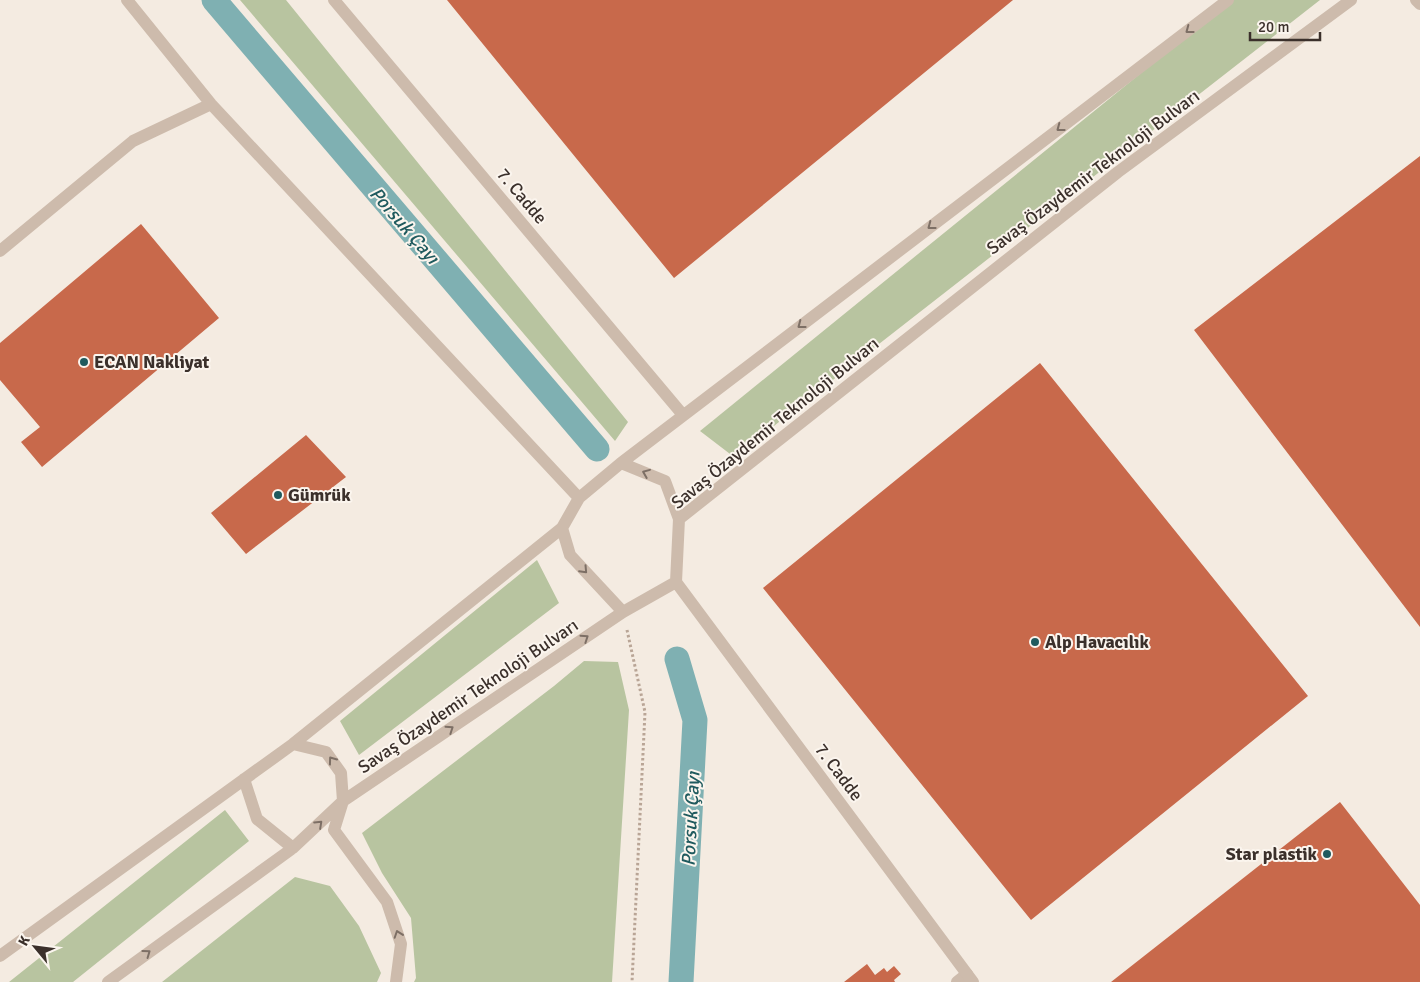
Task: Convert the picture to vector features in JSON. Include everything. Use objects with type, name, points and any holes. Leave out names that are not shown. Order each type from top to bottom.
[{"type":"street","points":[[127,0],[211,104],[579,498]]},
{"type":"street","name":"7. Cadde","points":[[334,0],[683,415]]},
{"type":"street","points":[[0,956],[293,744],[562,528],[579,498],[621,463],[1228,0]]},
{"type":"street","name":"Savaş Özaydemir Teknoloji Bulvarı","points":[[108,982],[292,848],[343,801],[623,612],[676,582],[679,519],[1118,172],[1351,0]]},
{"type":"street","points":[[1416,0],[1420,4]]},
{"type":"street","points":[[0,251],[133,141],[211,104]]},
{"type":"street","points":[[621,463],[665,481],[679,519]]},
{"type":"street","points":[[562,528],[570,555],[623,612]]},
{"type":"street","name":"7. Cadde","points":[[676,582],[966,979]]},
{"type":"street","points":[[293,744],[326,752],[341,773],[343,801],[334,830],[387,902],[401,944],[396,982]]},
{"type":"street","points":[[244,779],[257,819],[292,848]]},
{"type":"path","points":[[623,612],[645,712],[632,982]]},
{"type":"green space","points":[[240,0],[286,0],[628,422],[615,441]]},
{"type":"green space","points":[[1231,0],[1320,0],[734,457],[700,431]]},
{"type":"green space","points":[[537,560],[559,603],[359,755],[340,721]]},
{"type":"green space","points":[[584,661],[618,662],[629,710],[612,982],[414,982],[416,978],[411,918],[382,873],[362,833]]},
{"type":"green space","points":[[225,810],[249,841],[73,982],[9,982]]},
{"type":"green space","points":[[295,877],[330,886],[359,926],[381,973],[377,982],[162,982]]},
{"type":"building","points":[[447,0],[1013,0],[674,278]]},
{"type":"building","points":[[1420,156],[1420,627],[1194,330]]},
{"type":"building","name":"ECAN Nakliyat","points":[[141,224],[219,318],[42,467],[21,442],[40,427],[0,380],[0,343]]},
{"type":"building","name":"Alp Havacılık","points":[[1040,363],[1308,696],[1031,920],[763,588]]},
{"type":"building","name":"Gümrük","points":[[306,435],[346,477],[246,554],[211,513]]},
{"type":"building","name":"Star plastik","points":[[1340,802],[1420,905],[1420,982],[1111,982]]},
{"type":"building","points":[[867,964],[875,975],[884,968],[887,972],[894,966],[901,974],[894,980],[895,982],[844,982]]},
{"type":"waterway","name":"Porsuk Çayı","points":[[214,0],[597,449]]},
{"type":"waterway","name":"Porsuk Çayı","points":[[677,659],[695,720],[681,982]]},
{"type":"place","name":"ECAN Nakliyat","points":[[84,362]]},
{"type":"place","name":"Gümrük","points":[[278,495]]},
{"type":"place","name":"Alp Havacılık","points":[[1035,642]]},
{"type":"place","name":"Star plastik","points":[[1327,854]]}]
